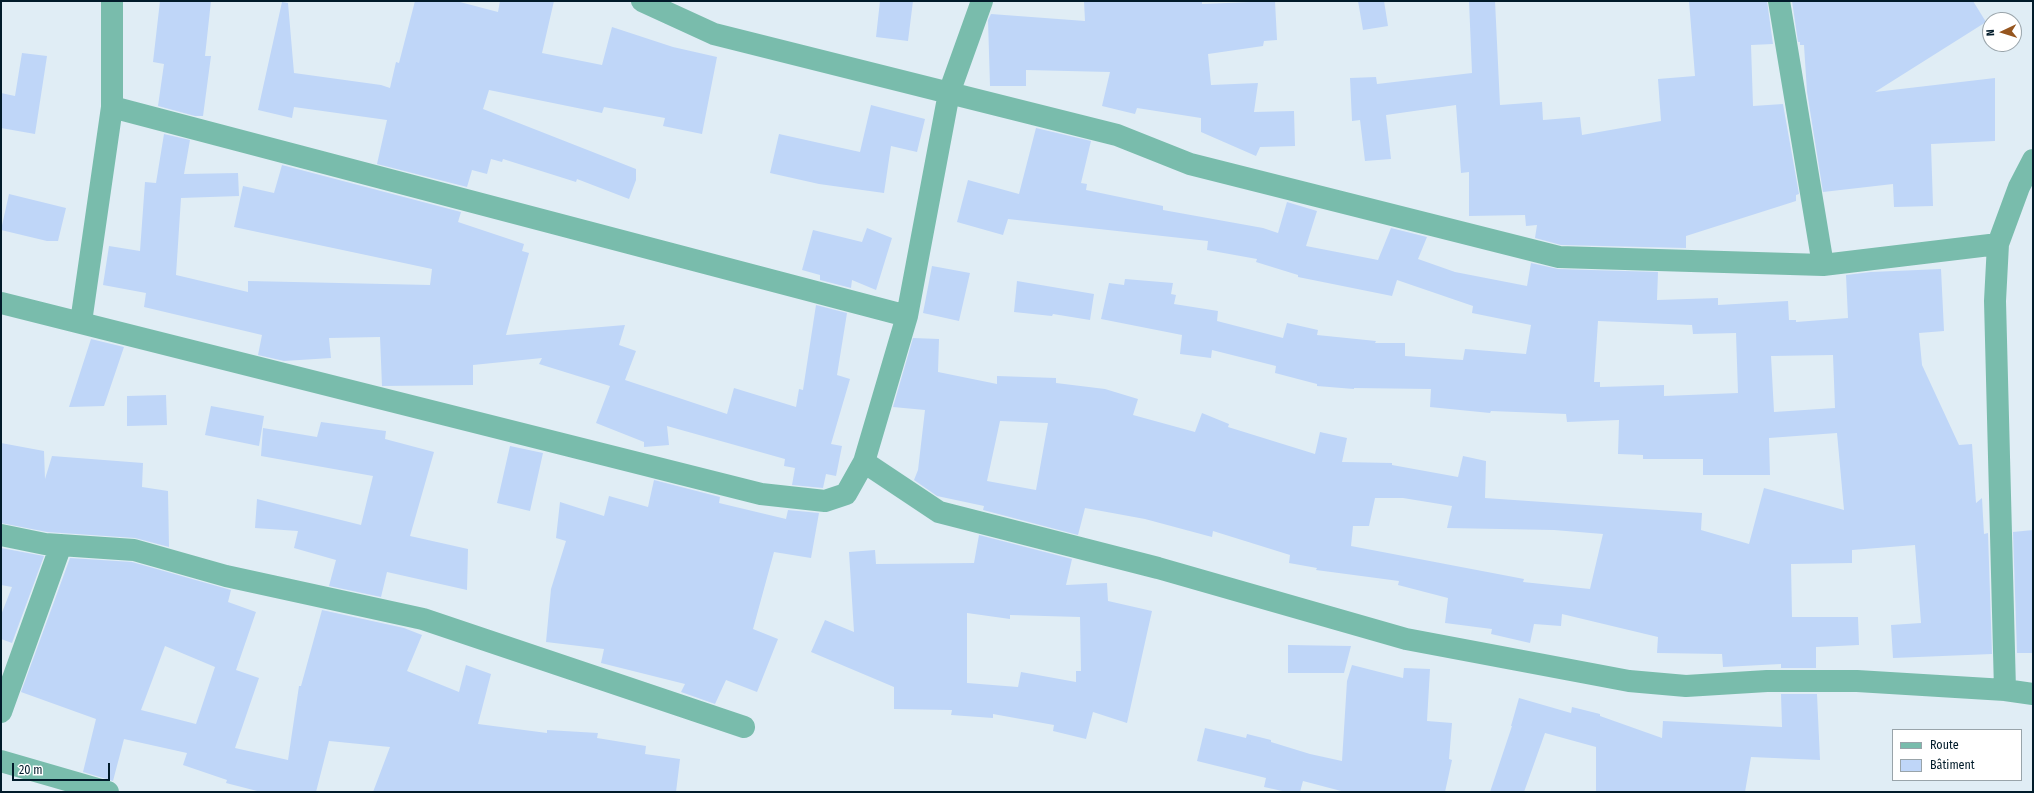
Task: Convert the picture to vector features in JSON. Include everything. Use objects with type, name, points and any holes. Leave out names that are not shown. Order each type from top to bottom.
[{"type":"street","points":[[81,322],[112,107],[112,1]]},
{"type":"street","points":[[642,1],[714,34],[1117,135],[1190,164],[1559,256],[1823,265],[1998,244]]},
{"type":"street","points":[[1,303],[761,494],[825,501],[846,494],[864,462],[907,316],[949,92],[982,1]]},
{"type":"street","points":[[1779,1],[1823,265]]},
{"type":"street","points":[[112,107],[907,316]]},
{"type":"street","points":[[2005,690],[1995,301],[1998,244],[2019,187],[2033,160]]},
{"type":"street","points":[[864,462],[939,512],[1158,568],[1406,639],[1628,681],[1686,686],[1767,681],[1857,681],[2005,690],[2033,694]]},
{"type":"street","points":[[1,535],[45,544],[134,550],[226,576],[423,620],[744,727]]},
{"type":"street","points":[[1,712],[61,545]]},
{"type":"street","points":[[1,761],[108,792]]},
{"type":"building","points":[[160,1],[211,1],[205,56],[211,56],[203,116],[195,116],[158,106],[164,64],[153,62]]},
{"type":"building","points":[[415,1],[456,1],[498,12],[500,1],[554,1],[542,53],[602,65],[612,27],[673,47],[717,57],[702,134],[663,126],[665,118],[604,107],[602,113],[489,90],[483,109],[636,169],[636,180],[629,199],[577,179],[576,182],[503,159],[502,162],[491,159],[487,174],[472,170],[467,187],[377,164],[387,120],[294,107],[292,118],[258,110],[282,2],[288,3],[294,73],[381,85],[390,88],[396,62],[399,63]]},
{"type":"building","points":[[880,1],[913,1],[908,41],[876,37]]},
{"type":"building","points":[[1084,1],[1202,1],[1202,4],[1275,1],[1277,40],[1264,41],[1263,46],[1208,54],[1211,85],[1258,83],[1254,112],[1294,111],[1295,146],[1260,147],[1256,156],[1201,132],[1201,118],[1137,108],[1135,114],[1102,106],[1110,72],[1026,70],[1026,86],[990,86],[988,20],[991,14],[1085,21]]},
{"type":"building","points":[[1358,1],[1384,1],[1388,26],[1363,30]]},
{"type":"building","points":[[1469,1],[1495,1],[1500,105],[1542,102],[1543,120],[1580,117],[1582,135],[1661,121],[1658,79],[1695,76],[1689,1],[1767,1],[1773,44],[1751,45],[1753,106],[1783,104],[1799,194],[1796,195],[1796,201],[1686,236],[1686,248],[1561,245],[1535,238],[1537,225],[1526,226],[1525,215],[1469,216],[1469,172],[1461,173],[1456,105],[1386,115],[1391,159],[1365,161],[1360,120],[1352,121],[1350,78],[1376,77],[1377,84],[1472,73]]},
{"type":"building","points":[[1792,1],[1973,1],[1982,16],[1982,25],[1875,92],[1995,78],[1995,141],[1931,144],[1933,206],[1894,207],[1893,184],[1823,192],[1807,92],[1804,45],[1800,45],[1800,42],[1798,42]]},
{"type":"building","points":[[22,53],[47,56],[35,134],[1,128],[1,93],[15,96]]},
{"type":"building","points":[[871,105],[925,119],[917,152],[891,146],[884,193],[819,184],[770,173],[779,134],[860,152]]},
{"type":"building","points":[[1036,128],[1091,141],[1081,183],[1087,184],[1086,190],[1163,206],[1163,210],[1263,228],[1278,233],[1287,202],[1317,211],[1306,246],[1378,260],[1391,228],[1427,237],[1418,259],[1455,272],[1527,286],[1531,263],[1558,269],[1658,272],[1657,300],[1718,298],[1718,305],[1788,301],[1789,320],[1796,320],[1796,322],[1848,318],[1846,275],[1871,272],[1941,269],[1944,331],[1919,333],[1922,365],[1959,445],[1972,444],[1976,503],[1982,498],[1984,534],[1988,533],[1992,654],[1893,658],[1891,625],[1921,623],[1915,545],[1852,550],[1852,563],[1791,564],[1792,617],[1858,617],[1859,645],[1816,647],[1816,668],[1781,668],[1781,664],[1723,667],[1722,654],[1657,653],[1658,637],[1562,614],[1561,626],[1534,624],[1530,643],[1491,634],[1492,629],[1445,623],[1448,598],[1398,585],[1399,581],[1316,570],[1317,568],[1289,563],[1290,555],[1213,531],[1212,537],[1145,519],[1085,508],[1078,535],[983,510],[984,506],[937,496],[914,480],[918,470],[925,410],[893,407],[913,338],[939,339],[938,372],[997,384],[997,376],[1056,378],[1056,383],[1105,389],[1138,399],[1133,415],[1195,432],[1202,413],[1229,424],[1228,427],[1315,454],[1320,432],[1347,438],[1342,462],[1392,463],[1392,465],[1458,477],[1463,456],[1486,461],[1485,498],[1702,513],[1701,530],[1749,544],[1764,488],[1844,510],[1837,433],[1769,438],[1770,475],[1703,475],[1703,459],[1643,459],[1643,455],[1618,454],[1619,420],[1567,422],[1566,414],[1491,411],[1490,413],[1430,407],[1431,389],[1354,389],[1317,386],[1317,384],[1275,373],[1276,366],[1212,350],[1211,358],[1180,354],[1182,335],[1101,319],[1109,283],[1124,285],[1125,279],[1173,283],[1171,294],[1176,295],[1174,304],[1218,311],[1217,321],[1283,338],[1287,323],[1318,330],[1317,335],[1376,341],[1375,343],[1405,343],[1405,356],[1463,360],[1465,349],[1526,354],[1531,325],[1472,313],[1473,306],[1397,280],[1392,296],[1298,277],[1298,275],[1256,262],[1257,259],[1207,250],[1208,241],[1008,219],[1003,235],[957,222],[968,180],[1019,194]],"holes":[[[1598,321],[1692,325],[1693,334],[1736,333],[1738,393],[1664,396],[1664,385],[1600,387],[1600,382],[1594,382]],[[1833,355],[1835,408],[1774,412],[1771,356]],[[1000,421],[1048,423],[1036,490],[987,481]],[[1375,498],[1403,498],[1452,506],[1447,528],[1554,530],[1603,534],[1590,589],[1523,582],[1524,579],[1351,546],[1353,526],[1369,526]]]},
{"type":"building","points":[[164,134],[190,140],[184,174],[238,173],[239,196],[181,198],[176,275],[248,292],[248,281],[430,285],[432,269],[234,227],[243,186],[274,193],[282,165],[461,212],[458,222],[524,244],[522,251],[529,253],[506,335],[625,325],[619,345],[636,351],[625,380],[727,414],[734,388],[796,407],[799,389],[803,390],[816,305],[847,313],[837,375],[850,379],[831,444],[842,446],[836,476],[826,474],[823,488],[792,485],[795,468],[784,466],[785,459],[667,426],[669,445],[644,447],[644,442],[596,423],[610,386],[539,364],[542,358],[473,365],[473,385],[382,386],[380,337],[329,338],[331,358],[284,361],[258,355],[262,335],[144,307],[146,293],[103,285],[109,246],[140,251],[145,182],[156,183]]},
{"type":"building","points":[[9,194],[66,208],[58,241],[47,241],[1,230]]},
{"type":"building","points":[[867,228],[892,238],[876,290],[852,280],[851,288],[820,280],[820,275],[802,270],[813,230],[862,242]]},
{"type":"building","points":[[932,266],[970,273],[959,321],[923,313]]},
{"type":"building","points":[[1017,281],[1094,294],[1090,320],[1053,314],[1052,316],[1014,312]]},
{"type":"building","points":[[91,339],[124,347],[104,406],[69,407]]},
{"type":"building","points":[[166,395],[167,425],[127,426],[127,396]]},
{"type":"building","points":[[211,406],[264,416],[259,446],[205,435]]},
{"type":"building","points":[[321,422],[386,431],[385,439],[434,452],[410,536],[468,549],[467,590],[387,572],[381,597],[329,586],[336,560],[294,548],[298,531],[255,528],[257,499],[361,525],[373,476],[261,456],[263,428],[317,437]]},
{"type":"building","points":[[1,443],[44,451],[45,479],[52,456],[143,463],[142,487],[168,491],[169,547],[135,538],[47,532],[1,523]]},
{"type":"building","points":[[510,446],[543,453],[530,511],[497,503]]},
{"type":"building","points":[[654,480],[720,497],[719,503],[786,519],[788,510],[819,513],[811,558],[774,552],[753,629],[778,639],[757,692],[726,680],[715,704],[681,692],[685,684],[601,663],[604,649],[546,642],[551,589],[566,541],[556,538],[560,502],[604,516],[609,496],[648,507]]},
{"type":"building","points":[[2033,530],[2033,653],[2017,653],[2013,532]]},
{"type":"building","points":[[979,535],[1072,559],[1066,585],[1107,583],[1108,601],[1152,611],[1127,723],[1093,712],[1086,739],[1053,731],[1054,725],[993,714],[993,718],[951,715],[952,710],[894,709],[894,687],[811,652],[825,620],[854,632],[849,552],[875,550],[876,564],[974,563]],"holes":[[[967,613],[1010,619],[1010,615],[1080,617],[1081,671],[1076,671],[1076,682],[1021,672],[1018,687],[967,683]]]},
{"type":"building","points":[[1,548],[44,556],[12,643],[1,639],[1,615],[12,587],[1,585]]},
{"type":"building","points":[[70,558],[132,562],[231,590],[228,602],[256,612],[236,670],[259,678],[235,748],[288,760],[299,686],[301,686],[322,610],[404,628],[422,635],[407,671],[459,692],[466,665],[491,674],[478,724],[547,733],[547,730],[598,733],[597,738],[646,746],[645,754],[680,759],[676,792],[373,792],[390,747],[329,741],[316,792],[261,792],[226,783],[227,780],[183,765],[187,753],[124,739],[113,781],[83,772],[96,719],[21,692]],"holes":[[[165,646],[215,667],[196,724],[141,710]]]},
{"type":"building","points":[[1288,645],[1351,646],[1344,673],[1288,673]]},
{"type":"building","points":[[1352,665],[1403,678],[1404,668],[1430,669],[1427,721],[1452,723],[1449,759],[1452,760],[1445,792],[1345,792],[1303,781],[1300,792],[1287,792],[1264,787],[1266,778],[1197,761],[1205,728],[1246,738],[1247,734],[1271,740],[1271,742],[1310,754],[1342,761],[1347,681]]},
{"type":"building","points":[[1781,694],[1817,694],[1820,760],[1751,757],[1745,792],[1596,792],[1596,747],[1545,733],[1524,792],[1490,792],[1512,726],[1519,698],[1571,713],[1572,707],[1600,714],[1600,716],[1662,738],[1663,721],[1782,727]]}]
